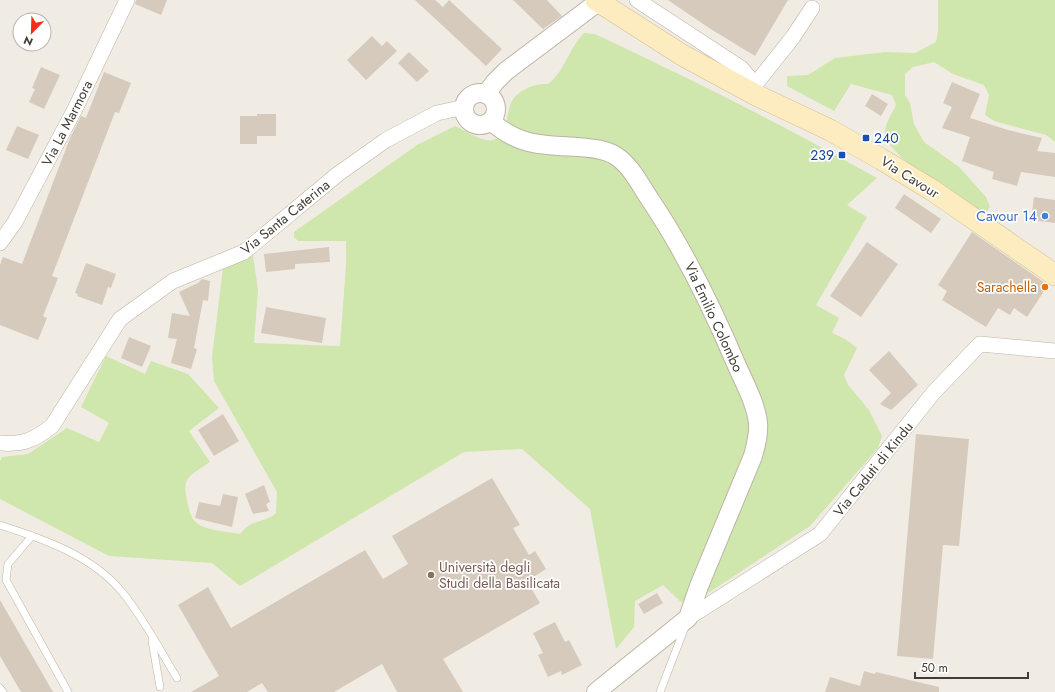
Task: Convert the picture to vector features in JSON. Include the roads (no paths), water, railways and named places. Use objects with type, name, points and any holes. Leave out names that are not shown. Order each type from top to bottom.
[{"type":"main road","name":"Via Cavour","points":[[597,1],[682,55],[755,90],[882,159],[950,202],[1055,275]]},
{"type":"street","name":"Via La Marmora","points":[[0,243],[15,222],[75,109],[127,0]]},
{"type":"street","name":"Via Cavour","points":[[637,0],[741,68],[752,81],[755,90]]},
{"type":"street","points":[[486,94],[506,70],[597,1]]},
{"type":"street","points":[[755,90],[793,37],[812,3]]},
{"type":"street","points":[[476,94],[486,94],[491,97],[496,106],[496,112],[491,121],[482,124],[473,123],[466,116],[465,107],[467,100],[476,94]]},
{"type":"street","name":"Via Santa Caterina","points":[[0,444],[16,445],[37,438],[52,426],[120,319],[173,281],[244,252],[338,174],[386,140],[437,113],[465,107]]},
{"type":"street","name":"Via Emilio Colombo","points":[[491,121],[517,139],[535,144],[594,148],[614,154],[624,162],[654,205],[696,274],[751,399],[758,422],[757,439],[753,456],[699,586],[688,618]]},
{"type":"street","name":"Via Caduti di Kindu","points":[[688,618],[820,534],[934,392],[980,344],[1055,352]]},
{"type":"street","points":[[596,692],[688,618]]},
{"type":"lane","points":[[0,526],[32,536],[79,557],[100,570],[123,593],[152,636],[177,678]]},
{"type":"lane","points":[[32,536],[8,564],[6,580],[68,692]]},
{"type":"lane","points":[[660,692],[688,618]]},
{"type":"lane","points":[[152,636],[160,687]]},
{"type":"lane","points":[[0,688],[3,692]]},
{"type":"place","name":"240","points":[[866,138]]},
{"type":"place","name":"239","points":[[842,155]]},
{"type":"place","name":"Cavour 14","points":[[1045,216]]},
{"type":"place","name":"Sarachella","points":[[1045,287]]},
{"type":"place","name":"Università degli Studi della Basilicata","points":[[431,575]]}]
